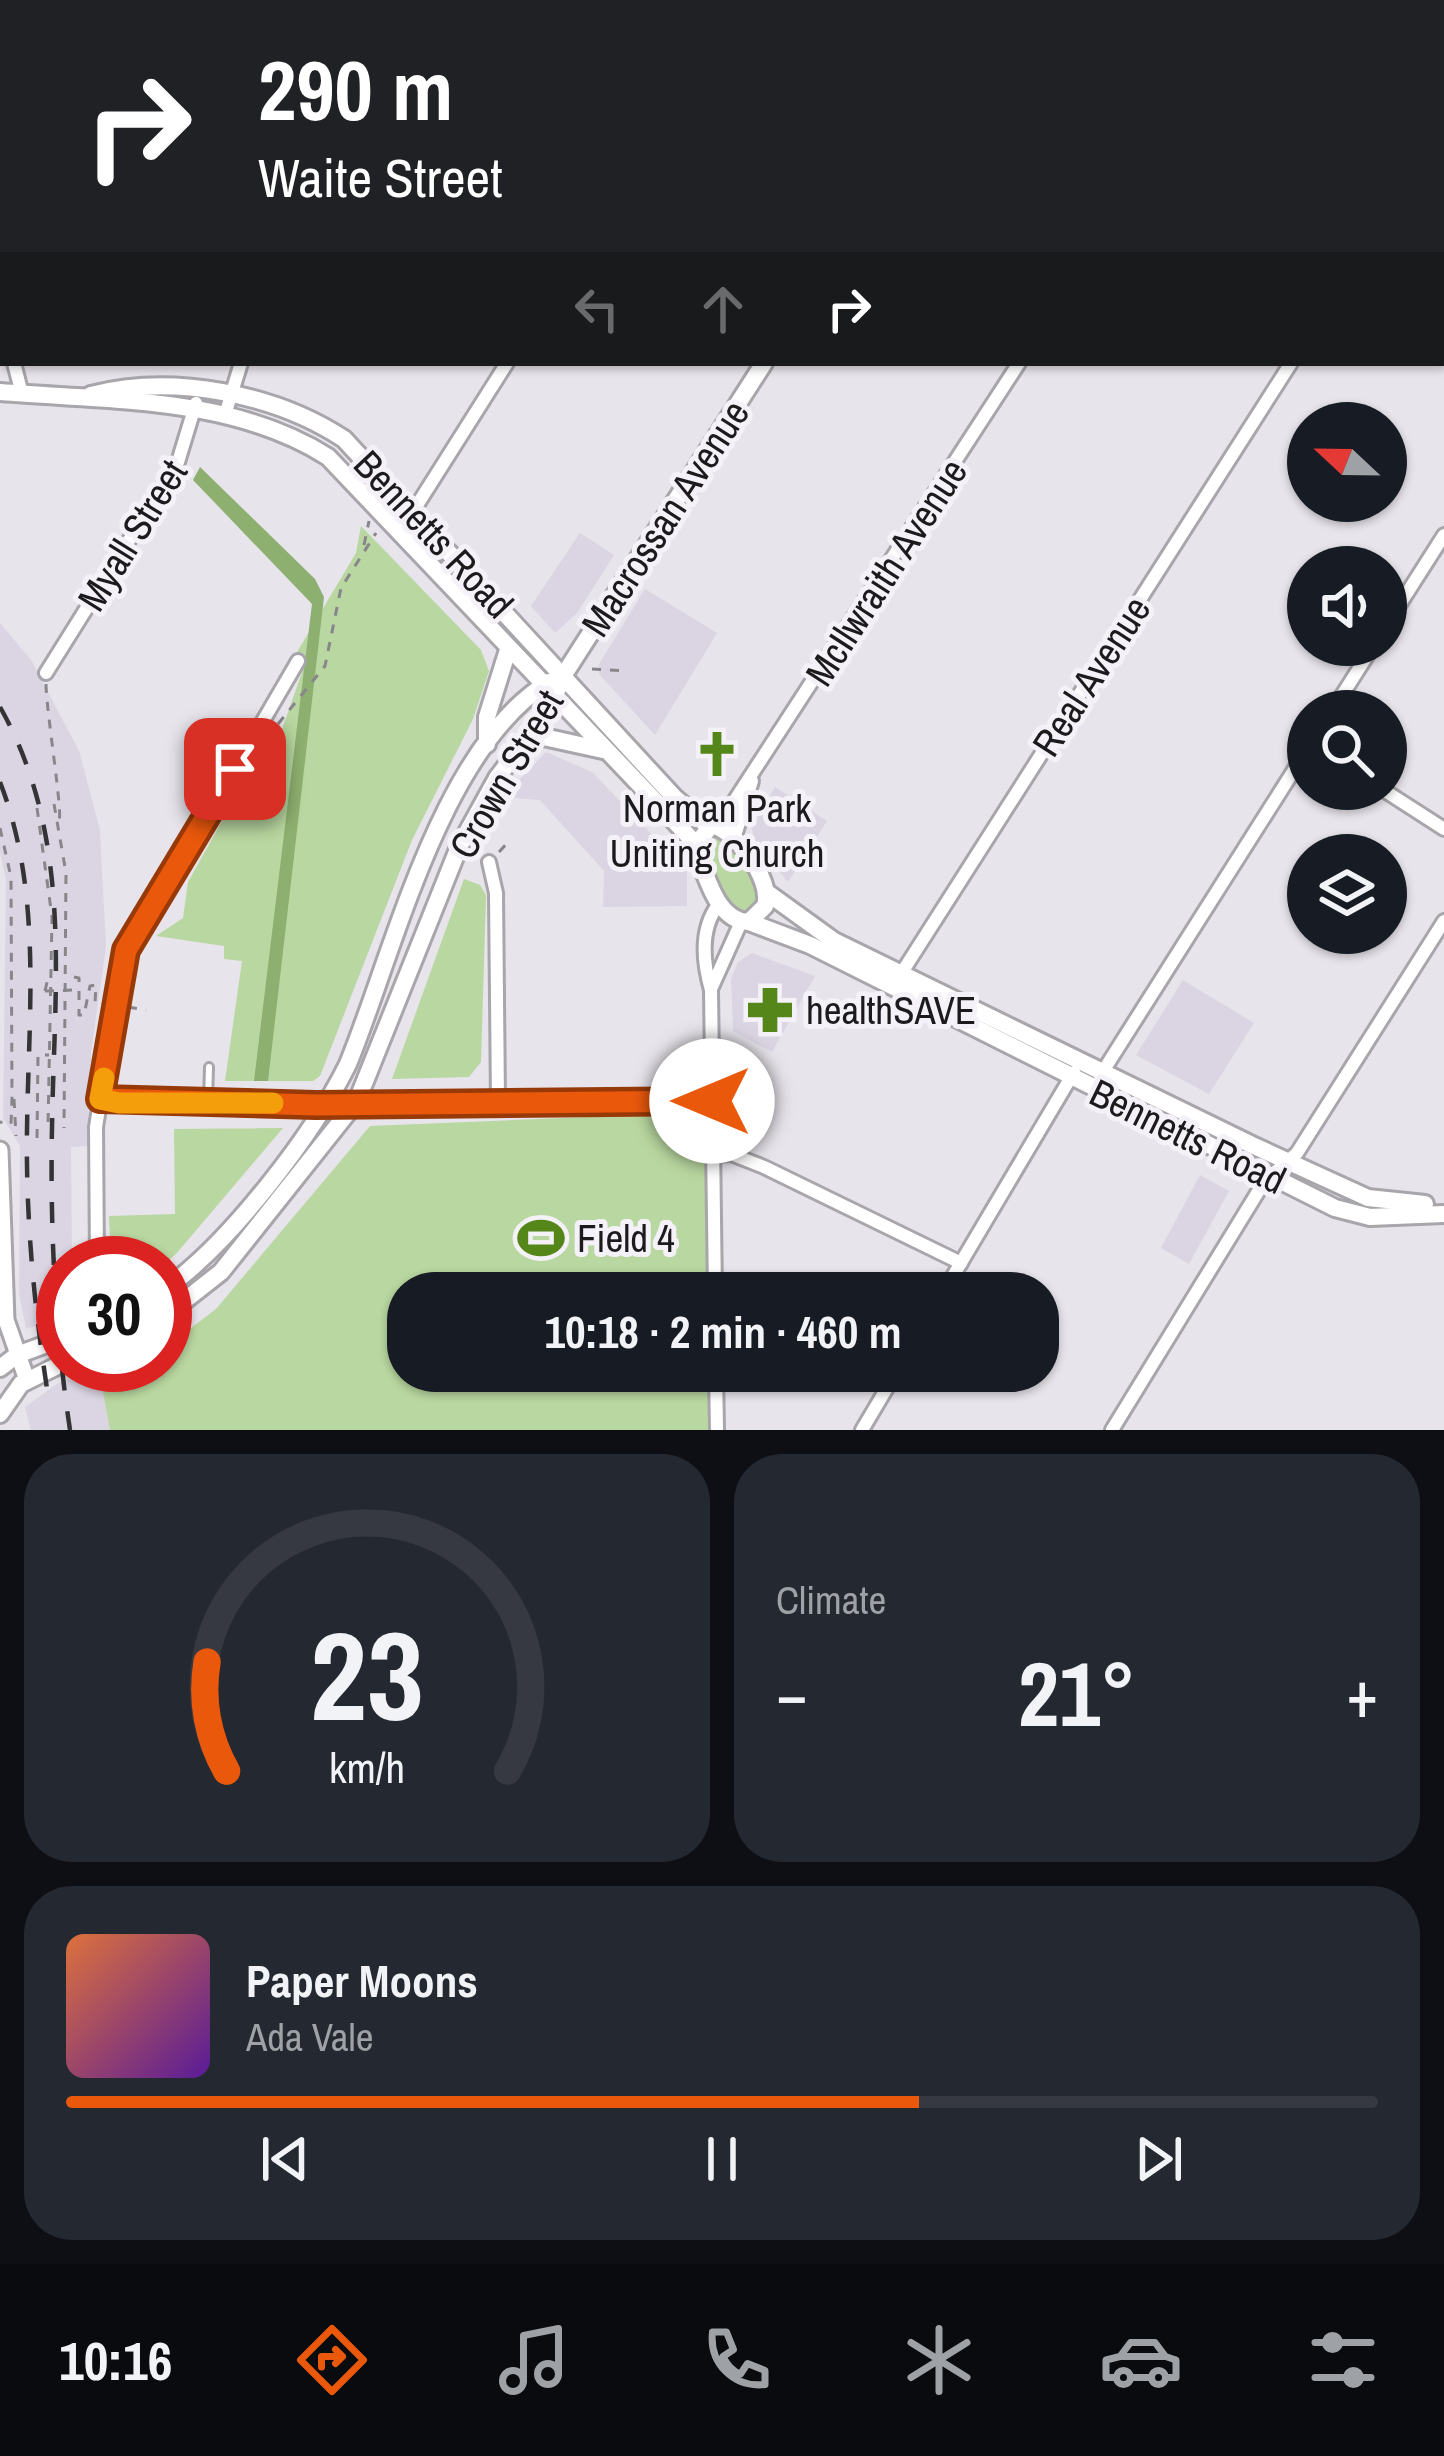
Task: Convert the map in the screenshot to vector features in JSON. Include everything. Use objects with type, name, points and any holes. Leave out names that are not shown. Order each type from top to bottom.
[{"type":"main road","name":"Macrossan Avenue","points":[[565,673],[762,366]]},
{"type":"main road","name":"Bennetts Road","points":[[84,396],[119,388],[199,390],[292,412],[332,431],[414,510],[674,797],[734,839],[769,894],[821,934],[896,981]]},
{"type":"main road","name":"Bennetts Road","points":[[0,392],[84,396],[225,415],[284,432],[340,466],[508,650],[696,844]]},
{"type":"main road","points":[[487,745],[487,717],[508,650]]},
{"type":"main road","name":"Crown Street","points":[[192,1265],[218,1241],[327,1105],[353,1052],[449,802],[487,745],[565,673]]},
{"type":"main road","name":"Crown Street","points":[[192,1297],[237,1254],[357,1101],[459,847],[530,734],[548,692]]},
{"type":"main road","points":[[530,734],[603,750]]},
{"type":"main road","points":[[713,826],[696,844],[718,905]]},
{"type":"main road","points":[[745,922],[769,894]]},
{"type":"main road","name":"Bennetts Road","points":[[718,905],[758,929],[799,939],[896,981],[1098,1080],[1383,1203],[1444,1203]]},
{"type":"main road","name":"Bennetts Road","points":[[1098,1080],[1270,1175],[1354,1214],[1444,1214]]},
{"type":"main road","points":[[6,1359],[36,1348]]},
{"type":"main road","points":[[0,1414],[24,1382],[36,1376]]},
{"type":"street","points":[[15,366],[22,394]]},
{"type":"street","points":[[225,415],[241,366]]},
{"type":"street","points":[[414,510],[505,366]]},
{"type":"street","name":"McIlwraith Avenue","points":[[713,826],[753,780],[1017,366]]},
{"type":"street","name":"Real Avenue","points":[[896,981],[1289,366]]},
{"type":"street","name":"Myall Street","points":[[46,673],[178,462],[199,390]]},
{"type":"street","points":[[1407,593],[1444,535]]},
{"type":"street","points":[[97,1236],[100,1099],[123,961],[263,729],[298,661]]},
{"type":"street","name":"McIlwraith Avenue","points":[[734,839],[753,780]]},
{"type":"street","points":[[1098,1080],[1287,781]]},
{"type":"street","points":[[1407,805],[1444,829]]},
{"type":"street","points":[[489,862],[496,893],[498,1102]]},
{"type":"street","points":[[715,1272],[711,990],[705,944],[718,905]]},
{"type":"street","points":[[1112,1430],[1270,1175],[1289,1162],[1444,921]]},
{"type":"street","points":[[711,990],[745,922]]},
{"type":"street","points":[[956,1272],[1075,1069]]},
{"type":"street","points":[[100,1099],[125,1104],[327,1105],[357,1101],[712,1101]]},
{"type":"street","points":[[0,1150],[6,1359],[24,1382]]},
{"type":"street","points":[[713,1156],[731,1154],[764,1167],[961,1263]]},
{"type":"street","points":[[716,1392],[717,1430]]},
{"type":"street","points":[[862,1430],[885,1392]]},
{"type":"lane","points":[[208,1101],[209,1066]]},
{"type":"path","points":[[365,550],[363,532],[370,519]]},
{"type":"path","points":[[263,729],[285,719],[325,666],[341,588],[376,532]]},
{"type":"path","points":[[592,669],[628,671]]},
{"type":"path","points":[[46,673],[51,767],[63,808],[57,821]]},
{"type":"path","points":[[53,804],[66,873],[64,1128]]},
{"type":"path","points":[[37,808],[49,870],[48,1127]]},
{"type":"path","points":[[0,828],[11,877],[12,1098],[11,1124],[0,1122]]},
{"type":"path","points":[[489,862],[511,839]]},
{"type":"path","points":[[67,977],[79,978],[79,1015],[84,1015],[90,986],[96,985],[95,1003],[102,1004]]},
{"type":"path","points":[[50,978],[45,978],[45,991],[74,990],[74,977]]},
{"type":"path","points":[[126,1006],[146,1010]]},
{"type":"path","points":[[37,1138],[38,1055],[49,1055]]},
{"type":"path","points":[[12,1098],[17,1099],[16,1136]]},
{"type":"shaded area","points":[[200,467],[315,579],[324,597],[268,1081],[254,1081],[312,604],[193,480]]},
{"type":"shaded area","points":[[361,526],[481,650],[489,671],[473,719],[412,840],[320,1076],[313,1081],[225,1081],[242,961],[224,959],[224,946],[156,936],[183,918],[188,882],[259,755],[279,738],[307,658],[297,652],[356,553]]},
{"type":"shaded area","points":[[580,533],[614,555],[577,613],[555,633],[531,606]]},
{"type":"shaded area","points":[[645,589],[717,633],[655,735],[599,674],[599,664]]},
{"type":"shaded area","points":[[0,623],[31,660],[79,751],[100,830],[106,947],[91,1052],[88,1146],[71,1147],[72,1236],[36,1236],[36,1325],[26,1329],[19,1293],[20,1146],[3,1118],[6,880],[0,852]]},
{"type":"shaded area","points":[[546,752],[592,772],[687,871],[687,906],[603,907],[604,871],[540,800],[512,798],[516,783]]},
{"type":"shaded area","points":[[775,787],[827,821],[788,882],[753,839],[752,827]]},
{"type":"shaded area","points":[[713,834],[737,854],[755,881],[761,901],[750,912],[732,910],[704,847]]},
{"type":"shaded area","points":[[464,879],[480,885],[486,895],[481,1062],[469,1077],[392,1079]]},
{"type":"shaded area","points":[[752,953],[815,976],[772,1052],[733,1031],[731,979],[738,962]]},
{"type":"shaded area","points":[[1183,980],[1254,1023],[1209,1094],[1136,1055]]},
{"type":"shaded area","points":[[706,1112],[709,1272],[387,1272],[387,1392],[710,1392],[710,1430],[110,1430],[103,1392],[192,1392],[192,1327],[216,1309],[370,1126]]},
{"type":"shaded area","points":[[283,1128],[191,1236],[110,1236],[109,1216],[175,1214],[174,1129]]},
{"type":"shaded area","points":[[1200,1175],[1229,1191],[1189,1264],[1161,1248]]},
{"type":"shaded area","points":[[46,1392],[103,1392],[110,1430],[31,1430],[25,1407]]},
{"type":"railway","points":[[0,707],[24,757],[50,860],[56,966],[53,1242],[70,1430]]},
{"type":"railway","points":[[0,782],[15,828],[29,923],[28,1194],[48,1395]]},
{"type":"slow traffic","points":[[104,1078],[100,1099],[119,1103],[273,1103]]},
{"type":"place","name":"Norman Park Uniting Church","points":[[717,754]]},
{"type":"place","name":"healthSAVE","points":[[770,1010]]},
{"type":"place","name":"Field 4","points":[[541,1238]]},
{"type":"route","points":[[235,769],[126,950],[100,1099],[125,1104],[316,1105],[712,1101]]}]
